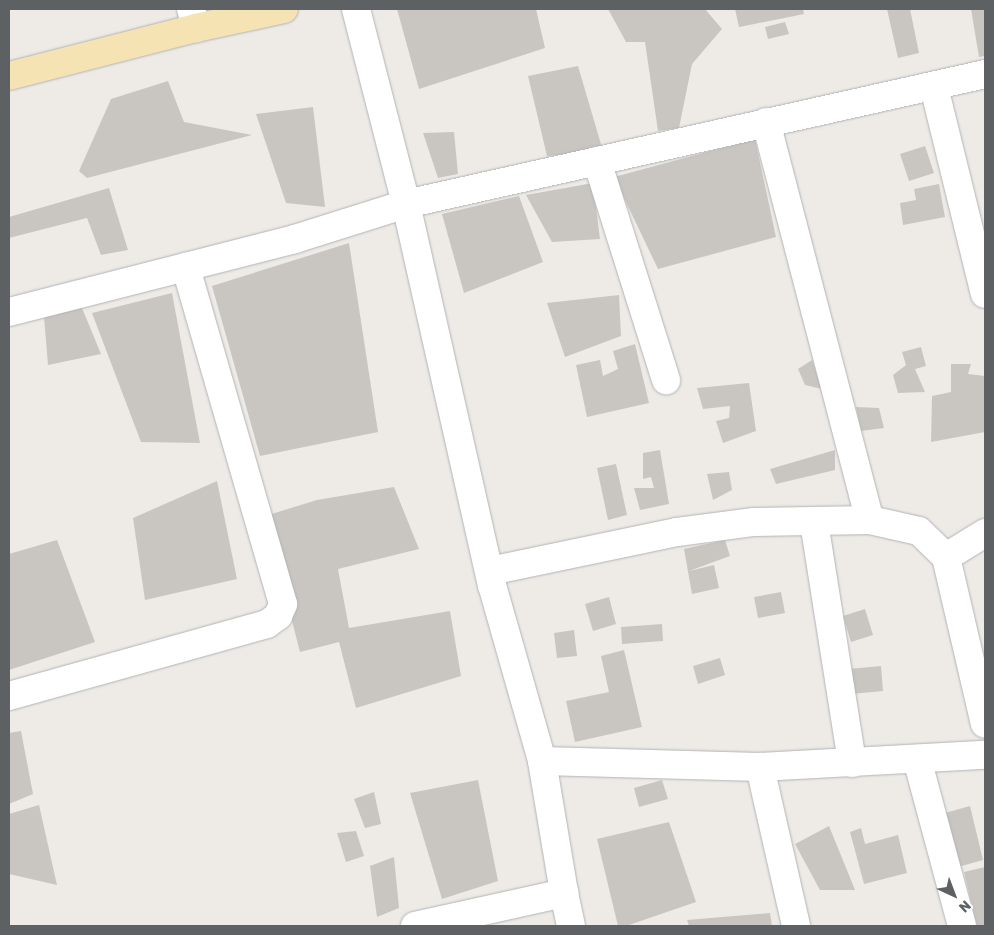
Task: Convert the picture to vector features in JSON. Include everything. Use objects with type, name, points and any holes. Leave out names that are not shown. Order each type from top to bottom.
[{"type":"main road","points":[[9,76],[194,18],[284,9]]},
{"type":"street","points":[[356,9],[406,204],[490,571],[542,761],[564,893],[572,926]]},
{"type":"street","points":[[9,312],[295,239],[406,204],[766,122],[934,87],[985,74]]},
{"type":"street","points":[[934,87],[985,294]]},
{"type":"street","points":[[766,122],[870,520]]},
{"type":"street","points":[[597,161],[666,380]]},
{"type":"street","points":[[9,696],[266,624],[278,616],[283,604],[186,267]]},
{"type":"street","points":[[490,571],[677,532],[754,522],[870,520],[919,532],[946,558],[985,724]]},
{"type":"street","points":[[814,522],[852,763]]},
{"type":"street","points":[[946,558],[985,533]]},
{"type":"street","points":[[542,761],[760,767],[985,755]]},
{"type":"street","points":[[917,759],[962,926]]},
{"type":"street","points":[[760,767],[796,926]]},
{"type":"street","points":[[415,926],[564,893]]},
{"type":"building","points":[[397,9],[536,9],[545,48],[419,89]]},
{"type":"building","points":[[608,9],[705,9],[722,29],[692,64],[679,128],[658,131],[645,42],[626,42]]},
{"type":"building","points":[[735,9],[803,9],[804,14],[739,27]]},
{"type":"building","points":[[887,9],[910,9],[919,53],[898,58]]},
{"type":"building","points":[[971,9],[985,9],[985,56],[979,57]]},
{"type":"building","points":[[785,22],[789,34],[768,39],[765,27]]},
{"type":"building","points":[[578,66],[603,151],[547,156],[528,76]]},
{"type":"building","points":[[168,81],[184,122],[252,135],[87,178],[79,171],[111,99]]},
{"type":"building","points":[[313,107],[325,207],[286,203],[256,114]]},
{"type":"building","points":[[454,132],[458,174],[438,178],[423,133]]},
{"type":"building","points":[[755,139],[776,237],[658,269],[614,177]]},
{"type":"building","points":[[925,146],[934,173],[909,181],[900,154]]},
{"type":"building","points":[[593,183],[600,239],[552,242],[526,195]]},
{"type":"building","points":[[939,184],[945,217],[903,225],[900,203],[916,200],[914,189]]},
{"type":"building","points":[[109,188],[128,250],[101,255],[87,218],[9,238],[9,217]]},
{"type":"building","points":[[519,196],[543,262],[464,293],[442,214]]},
{"type":"building","points":[[349,243],[378,432],[260,456],[212,286]]},
{"type":"building","points":[[172,293],[200,443],[141,442],[92,313]]},
{"type":"building","points":[[619,295],[621,336],[565,357],[547,303]]},
{"type":"building","points":[[82,308],[101,354],[48,365],[44,317]]},
{"type":"building","points":[[635,344],[649,403],[587,417],[576,365],[600,360],[603,376],[618,369],[613,351]]},
{"type":"building","points":[[921,347],[926,366],[915,369],[925,392],[898,393],[893,375],[906,365],[902,352]]},
{"type":"building","points":[[812,360],[822,389],[805,385],[798,369]]},
{"type":"building","points":[[951,364],[971,364],[968,374],[985,376],[985,432],[931,442],[932,396],[951,392]]},
{"type":"building","points":[[749,383],[756,431],[723,443],[716,421],[729,418],[730,406],[703,409],[697,388]]},
{"type":"building","points":[[856,407],[879,408],[884,428],[861,431]]},
{"type":"building","points":[[660,450],[669,504],[640,510],[634,488],[654,488],[651,477],[643,479],[643,453]]},
{"type":"building","points":[[835,450],[835,470],[776,484],[770,469]]},
{"type":"building","points":[[616,464],[627,515],[608,520],[597,468]]},
{"type":"building","points":[[729,472],[732,490],[713,500],[707,474]]},
{"type":"building","points":[[217,481],[237,579],[145,600],[133,518]]},
{"type":"building","points":[[394,487],[419,549],[338,569],[349,628],[450,611],[461,676],[356,708],[339,642],[300,652],[265,516],[317,500]]},
{"type":"building","points":[[57,540],[95,642],[9,670],[9,554]]},
{"type":"building","points":[[725,540],[730,556],[689,571],[714,565],[719,588],[692,594],[684,549]]},
{"type":"building","points":[[781,592],[785,613],[758,618],[754,597]]},
{"type":"building","points":[[609,597],[616,624],[593,631],[585,604]]},
{"type":"building","points":[[865,609],[873,635],[851,642],[843,616]]},
{"type":"building","points":[[662,624],[663,641],[622,644],[621,627]]},
{"type":"building","points":[[574,630],[577,656],[557,658],[554,633]]},
{"type":"building","points":[[624,650],[642,727],[575,742],[566,701],[609,692],[601,656]]},
{"type":"building","points":[[720,658],[725,675],[698,684],[693,666]]},
{"type":"building","points":[[881,666],[883,691],[851,694],[848,669]]},
{"type":"building","points":[[21,731],[33,794],[9,804],[9,733]]},
{"type":"building","points":[[478,780],[498,881],[442,899],[410,793]]},
{"type":"building","points":[[662,780],[668,799],[639,807],[634,788]]},
{"type":"building","points":[[374,792],[381,824],[365,828],[354,799]]},
{"type":"building","points":[[39,805],[57,885],[9,874],[9,814]]},
{"type":"building","points":[[970,806],[983,860],[958,867],[945,813]]},
{"type":"building","points":[[669,822],[696,902],[626,926],[618,926],[597,839]]},
{"type":"building","points":[[829,826],[855,890],[820,890],[795,844]]},
{"type":"building","points":[[861,828],[865,844],[898,835],[907,873],[864,884],[850,832]]},
{"type":"building","points":[[356,831],[364,856],[346,862],[337,833]]},
{"type":"building","points":[[394,857],[399,908],[377,917],[370,866]]},
{"type":"building","points":[[985,867],[985,926],[977,926],[964,872]]},
{"type":"building","points":[[770,913],[772,926],[689,926],[687,920]]}]
